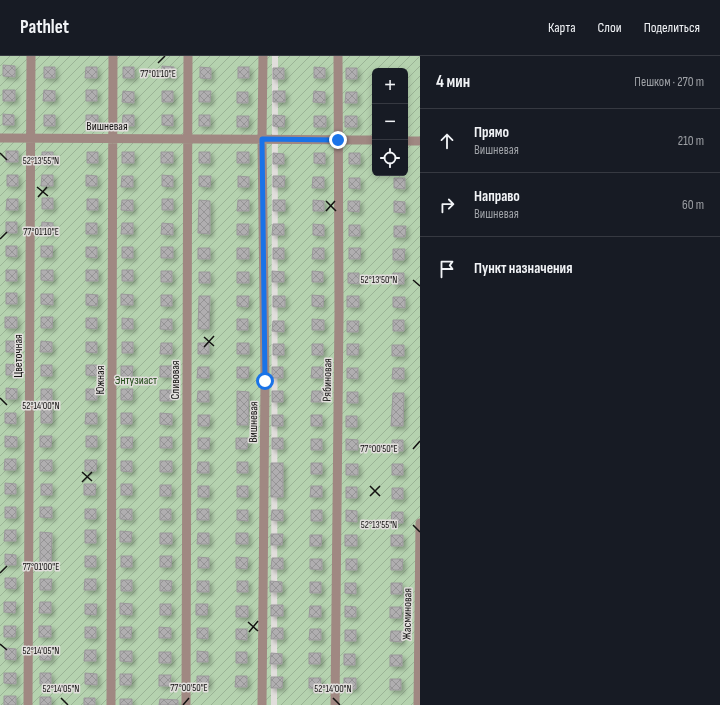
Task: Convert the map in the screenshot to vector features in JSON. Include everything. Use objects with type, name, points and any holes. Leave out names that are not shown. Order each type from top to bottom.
[{"type":"street","name":"Цветочная","points":[[28,705],[31,56]]},
{"type":"street","name":"Южная","points":[[111,705],[113,56]]},
{"type":"street","name":"Сливовая","points":[[186,705],[188,56]]},
{"type":"street","name":"Вишневая","points":[[262,705],[265,381],[262,139],[263,56]]},
{"type":"street","name":"Рябиновая","points":[[335,705],[339,313],[338,56]]},
{"type":"street","name":"Вишневая","points":[[0,138],[372,140]]},
{"type":"street","points":[[408,141],[420,141]]},
{"type":"street","name":"Жасминовая","points":[[418,705],[420,523]]},
{"type":"green space","name":"Энтузиаст","points":[[0,56],[272,56],[271,705],[0,705]]},
{"type":"green space","points":[[278,56],[420,56],[420,705],[277,705]]},
{"type":"building","points":[[3,65],[15,66],[15,77],[3,76]]},
{"type":"building","points":[[162,66],[174,67],[174,77],[162,77]]},
{"type":"building","points":[[44,67],[55,67],[55,78],[44,78]]},
{"type":"building","points":[[86,67],[97,67],[97,78],[85,78]]},
{"type":"building","points":[[123,67],[134,67],[134,78],[123,78]]},
{"type":"building","points":[[200,67],[211,68],[211,79],[200,78]]},
{"type":"building","points":[[238,67],[249,67],[249,78],[238,78]]},
{"type":"building","points":[[314,67],[325,68],[325,78],[314,78]]},
{"type":"building","points":[[273,68],[284,68],[284,79],[273,79]]},
{"type":"building","points":[[346,68],[357,68],[357,79],[346,79]]},
{"type":"building","points":[[3,90],[15,90],[15,101],[3,101]]},
{"type":"building","points":[[44,90],[55,91],[55,101],[43,101]]},
{"type":"building","points":[[86,90],[97,90],[97,101],[86,101]]},
{"type":"building","points":[[123,91],[134,92],[134,103],[122,102]]},
{"type":"building","points":[[162,91],[173,91],[173,102],[162,102]]},
{"type":"building","points":[[199,91],[211,91],[210,102],[199,102]]},
{"type":"building","points":[[273,91],[285,91],[285,102],[273,102]]},
{"type":"building","points":[[314,91],[325,92],[325,103],[313,102]]},
{"type":"building","points":[[237,92],[248,92],[248,103],[237,103]]},
{"type":"building","points":[[346,92],[357,92],[357,103],[345,103]]},
{"type":"building","points":[[3,114],[14,115],[14,125],[3,125]]},
{"type":"building","points":[[44,115],[55,115],[55,126],[44,126]]},
{"type":"building","points":[[86,115],[98,115],[98,126],[86,126]]},
{"type":"building","points":[[123,115],[134,115],[134,126],[122,126]]},
{"type":"building","points":[[162,115],[173,115],[173,126],[162,125]]},
{"type":"building","points":[[199,115],[210,115],[210,126],[199,126]]},
{"type":"building","points":[[273,115],[285,116],[284,127],[273,126]]},
{"type":"building","points":[[237,116],[249,116],[248,127],[237,127]]},
{"type":"building","points":[[314,116],[326,116],[326,127],[314,127]]},
{"type":"building","points":[[345,116],[357,116],[357,127],[345,127]]},
{"type":"building","points":[[6,151],[18,151],[18,162],[6,162]]},
{"type":"building","points":[[42,152],[53,152],[53,163],[42,163]]},
{"type":"building","points":[[87,152],[98,152],[98,163],[87,163]]},
{"type":"building","points":[[122,152],[134,152],[134,163],[122,163]]},
{"type":"building","points":[[161,152],[173,152],[173,163],[161,163]]},
{"type":"building","points":[[199,152],[210,152],[210,163],[199,163]]},
{"type":"building","points":[[237,152],[249,152],[249,163],[237,163]]},
{"type":"building","points":[[273,153],[284,154],[284,164],[273,164]]},
{"type":"building","points":[[314,153],[325,153],[325,164],[314,163]]},
{"type":"building","points":[[349,153],[360,153],[360,164],[349,164]]},
{"type":"building","points":[[7,175],[18,175],[18,186],[7,186]]},
{"type":"building","points":[[42,175],[53,175],[53,186],[41,186]]},
{"type":"building","points":[[86,175],[97,176],[97,186],[86,186]]},
{"type":"building","points":[[162,175],[173,176],[173,187],[162,186]]},
{"type":"building","points":[[122,176],[133,176],[133,187],[121,187]]},
{"type":"building","points":[[199,176],[211,176],[210,187],[199,186]]},
{"type":"building","points":[[238,176],[249,177],[249,187],[238,187]]},
{"type":"building","points":[[273,176],[285,176],[284,187],[273,187]]},
{"type":"building","points":[[313,177],[324,177],[324,188],[312,188]]},
{"type":"building","points":[[349,178],[360,178],[360,189],[349,188]]},
{"type":"building","points":[[394,178],[405,178],[405,189],[394,188]]},
{"type":"building","points":[[42,198],[53,198],[53,209],[42,209]]},
{"type":"building","points":[[7,199],[18,199],[18,210],[6,210]]},
{"type":"building","points":[[87,199],[98,199],[98,210],[87,210]]},
{"type":"building","points":[[162,199],[173,199],[173,210],[162,210]]},
{"type":"building","points":[[122,200],[133,200],[133,211],[121,210]]},
{"type":"building","points":[[199,200],[210,201],[210,234],[198,233]]},
{"type":"building","points":[[238,200],[249,200],[249,211],[237,211]]},
{"type":"building","points":[[273,200],[285,200],[285,211],[273,211]]},
{"type":"building","points":[[313,200],[324,201],[324,211],[313,211]]},
{"type":"building","points":[[348,201],[360,201],[359,212],[348,211]]},
{"type":"building","points":[[394,201],[405,202],[405,213],[394,212]]},
{"type":"building","points":[[6,222],[17,222],[17,233],[6,233]]},
{"type":"building","points":[[42,222],[53,223],[53,234],[41,233]]},
{"type":"building","points":[[86,223],[97,223],[97,234],[86,234]]},
{"type":"building","points":[[122,223],[133,223],[133,234],[121,234]]},
{"type":"building","points":[[162,223],[173,224],[173,235],[161,234]]},
{"type":"building","points":[[237,224],[249,224],[248,235],[237,235]]},
{"type":"building","points":[[273,224],[284,224],[284,235],[272,235]]},
{"type":"building","points":[[313,224],[324,225],[324,236],[313,235]]},
{"type":"building","points":[[349,225],[360,225],[360,236],[349,236]]},
{"type":"building","points":[[394,226],[406,226],[405,237],[394,237]]},
{"type":"building","points":[[6,246],[17,246],[17,257],[6,256]]},
{"type":"building","points":[[41,246],[53,246],[52,257],[41,257]]},
{"type":"building","points":[[86,247],[97,247],[97,258],[86,257]]},
{"type":"building","points":[[122,247],[133,247],[133,258],[122,258]]},
{"type":"building","points":[[161,247],[173,247],[173,258],[161,258]]},
{"type":"building","points":[[198,248],[210,248],[210,259],[198,259]]},
{"type":"building","points":[[237,248],[249,248],[249,259],[237,259]]},
{"type":"building","points":[[273,248],[284,248],[284,259],[273,259]]},
{"type":"building","points":[[313,248],[324,248],[324,259],[312,259]]},
{"type":"building","points":[[349,248],[361,248],[360,259],[349,259]]},
{"type":"building","points":[[393,249],[405,249],[404,260],[393,260]]},
{"type":"building","points":[[6,270],[17,270],[17,281],[6,281]]},
{"type":"building","points":[[41,270],[53,270],[53,281],[41,280]]},
{"type":"building","points":[[86,270],[98,270],[98,281],[86,281]]},
{"type":"building","points":[[122,270],[133,270],[133,281],[122,281]]},
{"type":"building","points":[[161,271],[172,271],[172,282],[161,282]]},
{"type":"building","points":[[272,271],[284,272],[284,282],[272,282]]},
{"type":"building","points":[[312,271],[323,272],[323,282],[312,282]]},
{"type":"building","points":[[199,272],[210,272],[210,283],[199,283]]},
{"type":"building","points":[[237,272],[249,272],[249,283],[237,283]]},
{"type":"building","points":[[348,273],[359,273],[359,284],[348,283]]},
{"type":"building","points":[[393,273],[404,273],[404,284],[393,284]]},
{"type":"building","points":[[6,293],[17,293],[17,304],[6,304]]},
{"type":"building","points":[[41,294],[53,294],[53,305],[41,304]]},
{"type":"building","points":[[86,294],[98,295],[97,306],[86,305]]},
{"type":"building","points":[[121,294],[133,295],[133,305],[121,305]]},
{"type":"building","points":[[161,295],[172,295],[172,306],[161,306]]},
{"type":"building","points":[[312,295],[324,296],[323,307],[312,306]]},
{"type":"building","points":[[199,296],[210,296],[209,329],[198,329]]},
{"type":"building","points":[[237,296],[249,296],[248,307],[237,306]]},
{"type":"building","points":[[273,296],[285,296],[285,307],[273,307]]},
{"type":"building","points":[[347,296],[359,296],[359,307],[347,307]]},
{"type":"building","points":[[393,297],[405,297],[405,308],[393,307]]},
{"type":"building","points":[[5,317],[17,317],[17,328],[5,328]]},
{"type":"building","points":[[41,317],[53,317],[52,328],[41,328]]},
{"type":"building","points":[[86,318],[97,318],[97,329],[86,328]]},
{"type":"building","points":[[122,318],[133,319],[133,329],[122,329]]},
{"type":"building","points":[[161,319],[172,319],[172,330],[160,329]]},
{"type":"building","points":[[237,319],[248,319],[248,330],[237,330]]},
{"type":"building","points":[[312,319],[324,320],[324,330],[312,330]]},
{"type":"building","points":[[393,320],[404,320],[404,331],[393,331]]},
{"type":"building","points":[[273,321],[284,321],[284,332],[272,331]]},
{"type":"building","points":[[347,321],[359,321],[358,332],[347,332]]},
{"type":"building","points":[[6,341],[17,341],[17,352],[6,352]]},
{"type":"building","points":[[41,341],[52,342],[52,352],[40,352]]},
{"type":"building","points":[[86,342],[97,342],[97,353],[86,352]]},
{"type":"building","points":[[122,342],[133,342],[133,353],[122,353]]},
{"type":"building","points":[[161,343],[172,343],[172,354],[160,354]]},
{"type":"building","points":[[198,343],[209,343],[209,354],[198,354]]},
{"type":"building","points":[[237,343],[249,343],[249,354],[237,354]]},
{"type":"building","points":[[273,344],[284,344],[284,355],[273,355]]},
{"type":"building","points":[[312,344],[323,344],[323,355],[312,355]]},
{"type":"building","points":[[347,344],[359,344],[358,355],[347,355]]},
{"type":"building","points":[[392,345],[404,345],[404,356],[392,356]]},
{"type":"building","points":[[6,364],[17,365],[17,375],[6,375]]},
{"type":"building","points":[[41,365],[52,365],[52,376],[41,376]]},
{"type":"building","points":[[86,365],[97,365],[97,376],[86,375]]},
{"type":"building","points":[[121,366],[133,366],[132,377],[121,376]]},
{"type":"building","points":[[160,366],[172,366],[172,377],[160,377]]},
{"type":"building","points":[[198,367],[209,367],[209,378],[197,378]]},
{"type":"building","points":[[237,367],[249,367],[248,378],[237,378]]},
{"type":"building","points":[[272,367],[283,367],[283,378],[272,378]]},
{"type":"building","points":[[312,367],[323,367],[323,378],[311,378]]},
{"type":"building","points":[[347,368],[358,368],[358,379],[347,378]]},
{"type":"building","points":[[393,368],[404,368],[404,379],[392,379]]},
{"type":"building","points":[[6,388],[17,389],[17,399],[6,399]]},
{"type":"building","points":[[41,389],[52,389],[52,423],[41,423]]},
{"type":"building","points":[[86,389],[97,389],[97,400],[86,400]]},
{"type":"building","points":[[121,389],[133,389],[132,400],[121,400]]},
{"type":"building","points":[[160,390],[172,390],[172,401],[160,401]]},
{"type":"building","points":[[198,391],[209,391],[209,402],[197,402]]},
{"type":"building","points":[[237,391],[249,392],[248,425],[237,425]]},
{"type":"building","points":[[272,391],[283,391],[283,402],[272,402]]},
{"type":"building","points":[[312,391],[323,391],[323,402],[311,402]]},
{"type":"building","points":[[347,392],[358,392],[358,403],[347,403]]},
{"type":"building","points":[[393,393],[404,393],[403,426],[391,426]]},
{"type":"building","points":[[5,413],[16,413],[16,424],[5,423]]},
{"type":"building","points":[[86,413],[97,413],[97,424],[85,424]]},
{"type":"building","points":[[121,413],[132,413],[132,424],[121,424]]},
{"type":"building","points":[[160,413],[172,414],[172,425],[160,424]]},
{"type":"building","points":[[198,415],[210,415],[209,426],[198,426]]},
{"type":"building","points":[[272,415],[283,415],[283,426],[272,426]]},
{"type":"building","points":[[311,415],[322,415],[322,426],[311,426]]},
{"type":"building","points":[[346,416],[357,416],[357,427],[346,427]]},
{"type":"building","points":[[5,436],[17,437],[17,447],[5,447]]},
{"type":"building","points":[[40,436],[52,436],[51,447],[40,447]]},
{"type":"building","points":[[86,436],[97,436],[97,447],[86,447]]},
{"type":"building","points":[[121,437],[133,437],[132,448],[121,448]]},
{"type":"building","points":[[160,437],[172,437],[172,448],[160,448]]},
{"type":"building","points":[[198,438],[210,438],[209,449],[198,449]]},
{"type":"building","points":[[236,438],[248,438],[247,449],[236,449]]},
{"type":"building","points":[[272,438],[283,438],[283,449],[272,449]]},
{"type":"building","points":[[311,439],[322,439],[322,450],[311,450]]},
{"type":"building","points":[[346,439],[358,440],[358,450],[346,450]]},
{"type":"building","points":[[392,440],[403,440],[403,451],[392,451]]},
{"type":"building","points":[[5,459],[16,459],[16,470],[4,470]]},
{"type":"building","points":[[40,460],[52,460],[52,471],[40,471]]},
{"type":"building","points":[[85,460],[97,460],[96,471],[85,471]]},
{"type":"building","points":[[121,461],[132,461],[132,472],[121,471]]},
{"type":"building","points":[[160,461],[172,461],[172,472],[160,472]]},
{"type":"building","points":[[198,462],[209,462],[209,473],[197,473]]},
{"type":"building","points":[[237,462],[248,462],[248,473],[237,473]]},
{"type":"building","points":[[271,463],[283,463],[283,497],[271,497]]},
{"type":"building","points":[[311,463],[322,463],[322,474],[311,474]]},
{"type":"building","points":[[346,464],[358,464],[358,475],[346,475]]},
{"type":"building","points":[[392,464],[403,464],[403,475],[392,475]]},
{"type":"building","points":[[5,483],[16,484],[16,494],[5,494]]},
{"type":"building","points":[[41,484],[52,484],[52,495],[41,495]]},
{"type":"building","points":[[84,484],[96,484],[95,495],[84,495]]},
{"type":"building","points":[[121,484],[132,484],[132,495],[121,495]]},
{"type":"building","points":[[160,485],[171,485],[171,496],[160,496]]},
{"type":"building","points":[[198,486],[209,486],[209,497],[198,497]]},
{"type":"building","points":[[237,486],[248,486],[248,497],[237,497]]},
{"type":"building","points":[[311,486],[322,486],[322,497],[310,497]]},
{"type":"building","points":[[346,487],[357,487],[357,498],[346,498]]},
{"type":"building","points":[[392,488],[403,488],[403,499],[392,499]]},
{"type":"building","points":[[5,507],[16,507],[16,518],[5,518]]},
{"type":"building","points":[[40,507],[52,507],[52,518],[40,517]]},
{"type":"building","points":[[85,509],[96,509],[96,519],[85,519]]},
{"type":"building","points":[[120,509],[132,509],[132,520],[120,519]]},
{"type":"building","points":[[160,509],[171,509],[171,520],[160,520]]},
{"type":"building","points":[[197,509],[209,509],[209,520],[197,520]]},
{"type":"building","points":[[237,510],[248,510],[248,521],[237,520]]},
{"type":"building","points":[[272,510],[283,510],[283,521],[271,520]]},
{"type":"building","points":[[311,510],[322,510],[322,521],[311,521]]},
{"type":"building","points":[[346,510],[357,511],[357,522],[346,521]]},
{"type":"building","points":[[392,512],[403,512],[403,523],[391,523]]},
{"type":"building","points":[[5,530],[16,530],[16,541],[4,541]]},
{"type":"building","points":[[85,530],[96,530],[96,543],[85,543]]},
{"type":"building","points":[[120,531],[132,532],[131,542],[120,542]]},
{"type":"building","points":[[40,532],[52,533],[51,566],[40,565]]},
{"type":"building","points":[[160,533],[172,533],[172,544],[160,544]]},
{"type":"building","points":[[198,533],[209,533],[209,544],[197,544]]},
{"type":"building","points":[[236,533],[248,533],[248,544],[236,544]]},
{"type":"building","points":[[271,534],[283,534],[282,545],[271,545]]},
{"type":"building","points":[[310,535],[322,535],[321,546],[310,546]]},
{"type":"building","points":[[345,535],[357,535],[357,546],[345,546]]},
{"type":"building","points":[[391,535],[403,535],[403,546],[391,546]]},
{"type":"building","points":[[5,554],[16,555],[16,565],[5,565]]},
{"type":"building","points":[[85,556],[96,556],[96,567],[85,567]]},
{"type":"building","points":[[121,556],[132,556],[132,567],[121,567]]},
{"type":"building","points":[[160,556],[172,556],[171,567],[160,567]]},
{"type":"building","points":[[198,557],[209,558],[209,568],[198,568]]},
{"type":"building","points":[[236,557],[248,558],[247,569],[236,568]]},
{"type":"building","points":[[272,558],[283,558],[283,569],[271,569]]},
{"type":"building","points":[[310,559],[322,559],[322,570],[310,569]]},
{"type":"building","points":[[346,559],[357,559],[357,570],[346,570]]},
{"type":"building","points":[[391,559],[403,559],[402,570],[391,570]]},
{"type":"building","points":[[5,578],[16,578],[16,589],[5,588]]},
{"type":"building","points":[[40,579],[52,579],[51,590],[40,590]]},
{"type":"building","points":[[85,579],[96,579],[96,590],[84,590]]},
{"type":"building","points":[[121,580],[132,580],[132,591],[121,591]]},
{"type":"building","points":[[160,580],[172,581],[171,591],[160,591]]},
{"type":"building","points":[[197,581],[209,581],[209,592],[197,592]]},
{"type":"building","points":[[237,581],[248,581],[248,592],[237,592]]},
{"type":"building","points":[[270,581],[282,582],[282,592],[270,592]]},
{"type":"building","points":[[310,582],[321,582],[321,593],[310,593]]},
{"type":"building","points":[[345,583],[356,583],[356,594],[345,593]]},
{"type":"building","points":[[391,583],[402,583],[402,594],[391,594]]},
{"type":"building","points":[[4,602],[16,602],[15,613],[4,612]]},
{"type":"building","points":[[40,602],[51,602],[51,613],[39,613]]},
{"type":"building","points":[[120,603],[132,604],[132,615],[120,614]]},
{"type":"building","points":[[85,604],[97,604],[96,615],[85,614]]},
{"type":"building","points":[[160,604],[171,604],[171,615],[160,615]]},
{"type":"building","points":[[196,604],[208,604],[207,615],[196,615]]},
{"type":"building","points":[[271,605],[283,605],[283,616],[271,616]]},
{"type":"building","points":[[236,606],[248,606],[248,617],[236,617]]},
{"type":"building","points":[[310,606],[321,606],[321,617],[309,617]]},
{"type":"building","points":[[345,606],[356,607],[356,617],[345,617]]},
{"type":"building","points":[[390,607],[402,607],[401,618],[390,618]]},
{"type":"building","points":[[4,626],[16,626],[15,637],[4,637]]},
{"type":"building","points":[[39,626],[51,626],[51,637],[39,637]]},
{"type":"building","points":[[85,627],[96,627],[96,638],[85,638]]},
{"type":"building","points":[[120,627],[132,627],[131,638],[120,638]]},
{"type":"building","points":[[159,627],[171,628],[171,638],[159,638]]},
{"type":"building","points":[[197,628],[208,628],[208,639],[197,638]]},
{"type":"building","points":[[272,628],[283,628],[283,639],[271,639]]},
{"type":"building","points":[[236,629],[247,629],[247,640],[236,639]]},
{"type":"building","points":[[310,629],[321,629],[321,640],[309,640]]},
{"type":"building","points":[[345,630],[356,630],[356,641],[345,641]]},
{"type":"building","points":[[391,631],[402,631],[402,642],[390,641]]},
{"type":"building","points":[[5,648],[16,649],[16,660],[5,659]]},
{"type":"building","points":[[40,649],[52,650],[51,660],[40,660]]},
{"type":"building","points":[[85,650],[96,650],[96,661],[84,661]]},
{"type":"building","points":[[120,651],[132,651],[132,662],[120,661]]},
{"type":"building","points":[[197,651],[208,652],[208,662],[197,662]]},
{"type":"building","points":[[159,652],[171,652],[171,663],[159,663]]},
{"type":"building","points":[[236,652],[247,652],[247,663],[236,663]]},
{"type":"building","points":[[271,653],[282,654],[282,664],[270,664]]},
{"type":"building","points":[[309,653],[321,653],[320,664],[309,664]]},
{"type":"building","points":[[344,654],[355,654],[355,665],[344,665]]},
{"type":"building","points":[[390,655],[402,655],[402,666],[390,666]]},
{"type":"building","points":[[4,673],[16,673],[16,684],[4,683]]},
{"type":"building","points":[[40,673],[51,673],[51,684],[40,684]]},
{"type":"building","points":[[85,673],[97,674],[97,685],[85,684]]},
{"type":"building","points":[[120,674],[132,674],[131,685],[120,685]]},
{"type":"building","points":[[159,675],[171,675],[170,686],[159,686]]},
{"type":"building","points":[[197,676],[209,676],[208,687],[197,687]]},
{"type":"building","points":[[236,676],[247,676],[247,687],[235,687]]},
{"type":"building","points":[[271,677],[283,677],[282,688],[271,688]]},
{"type":"building","points":[[309,678],[321,678],[320,689],[309,688]]},
{"type":"building","points":[[344,678],[356,678],[356,689],[344,689]]},
{"type":"building","points":[[390,679],[401,679],[401,690],[390,690]]},
{"type":"building","points":[[4,696],[16,696],[16,705],[4,705]]},
{"type":"building","points":[[40,697],[51,697],[51,705],[40,705]]},
{"type":"building","points":[[84,698],[95,698],[95,705],[84,705]]},
{"type":"building","points":[[120,699],[132,699],[132,705],[120,705]]},
{"type":"building","points":[[160,699],[178,700],[178,705],[159,705]]},
{"type":"route","points":[[265,381],[262,139],[338,140]]}]
